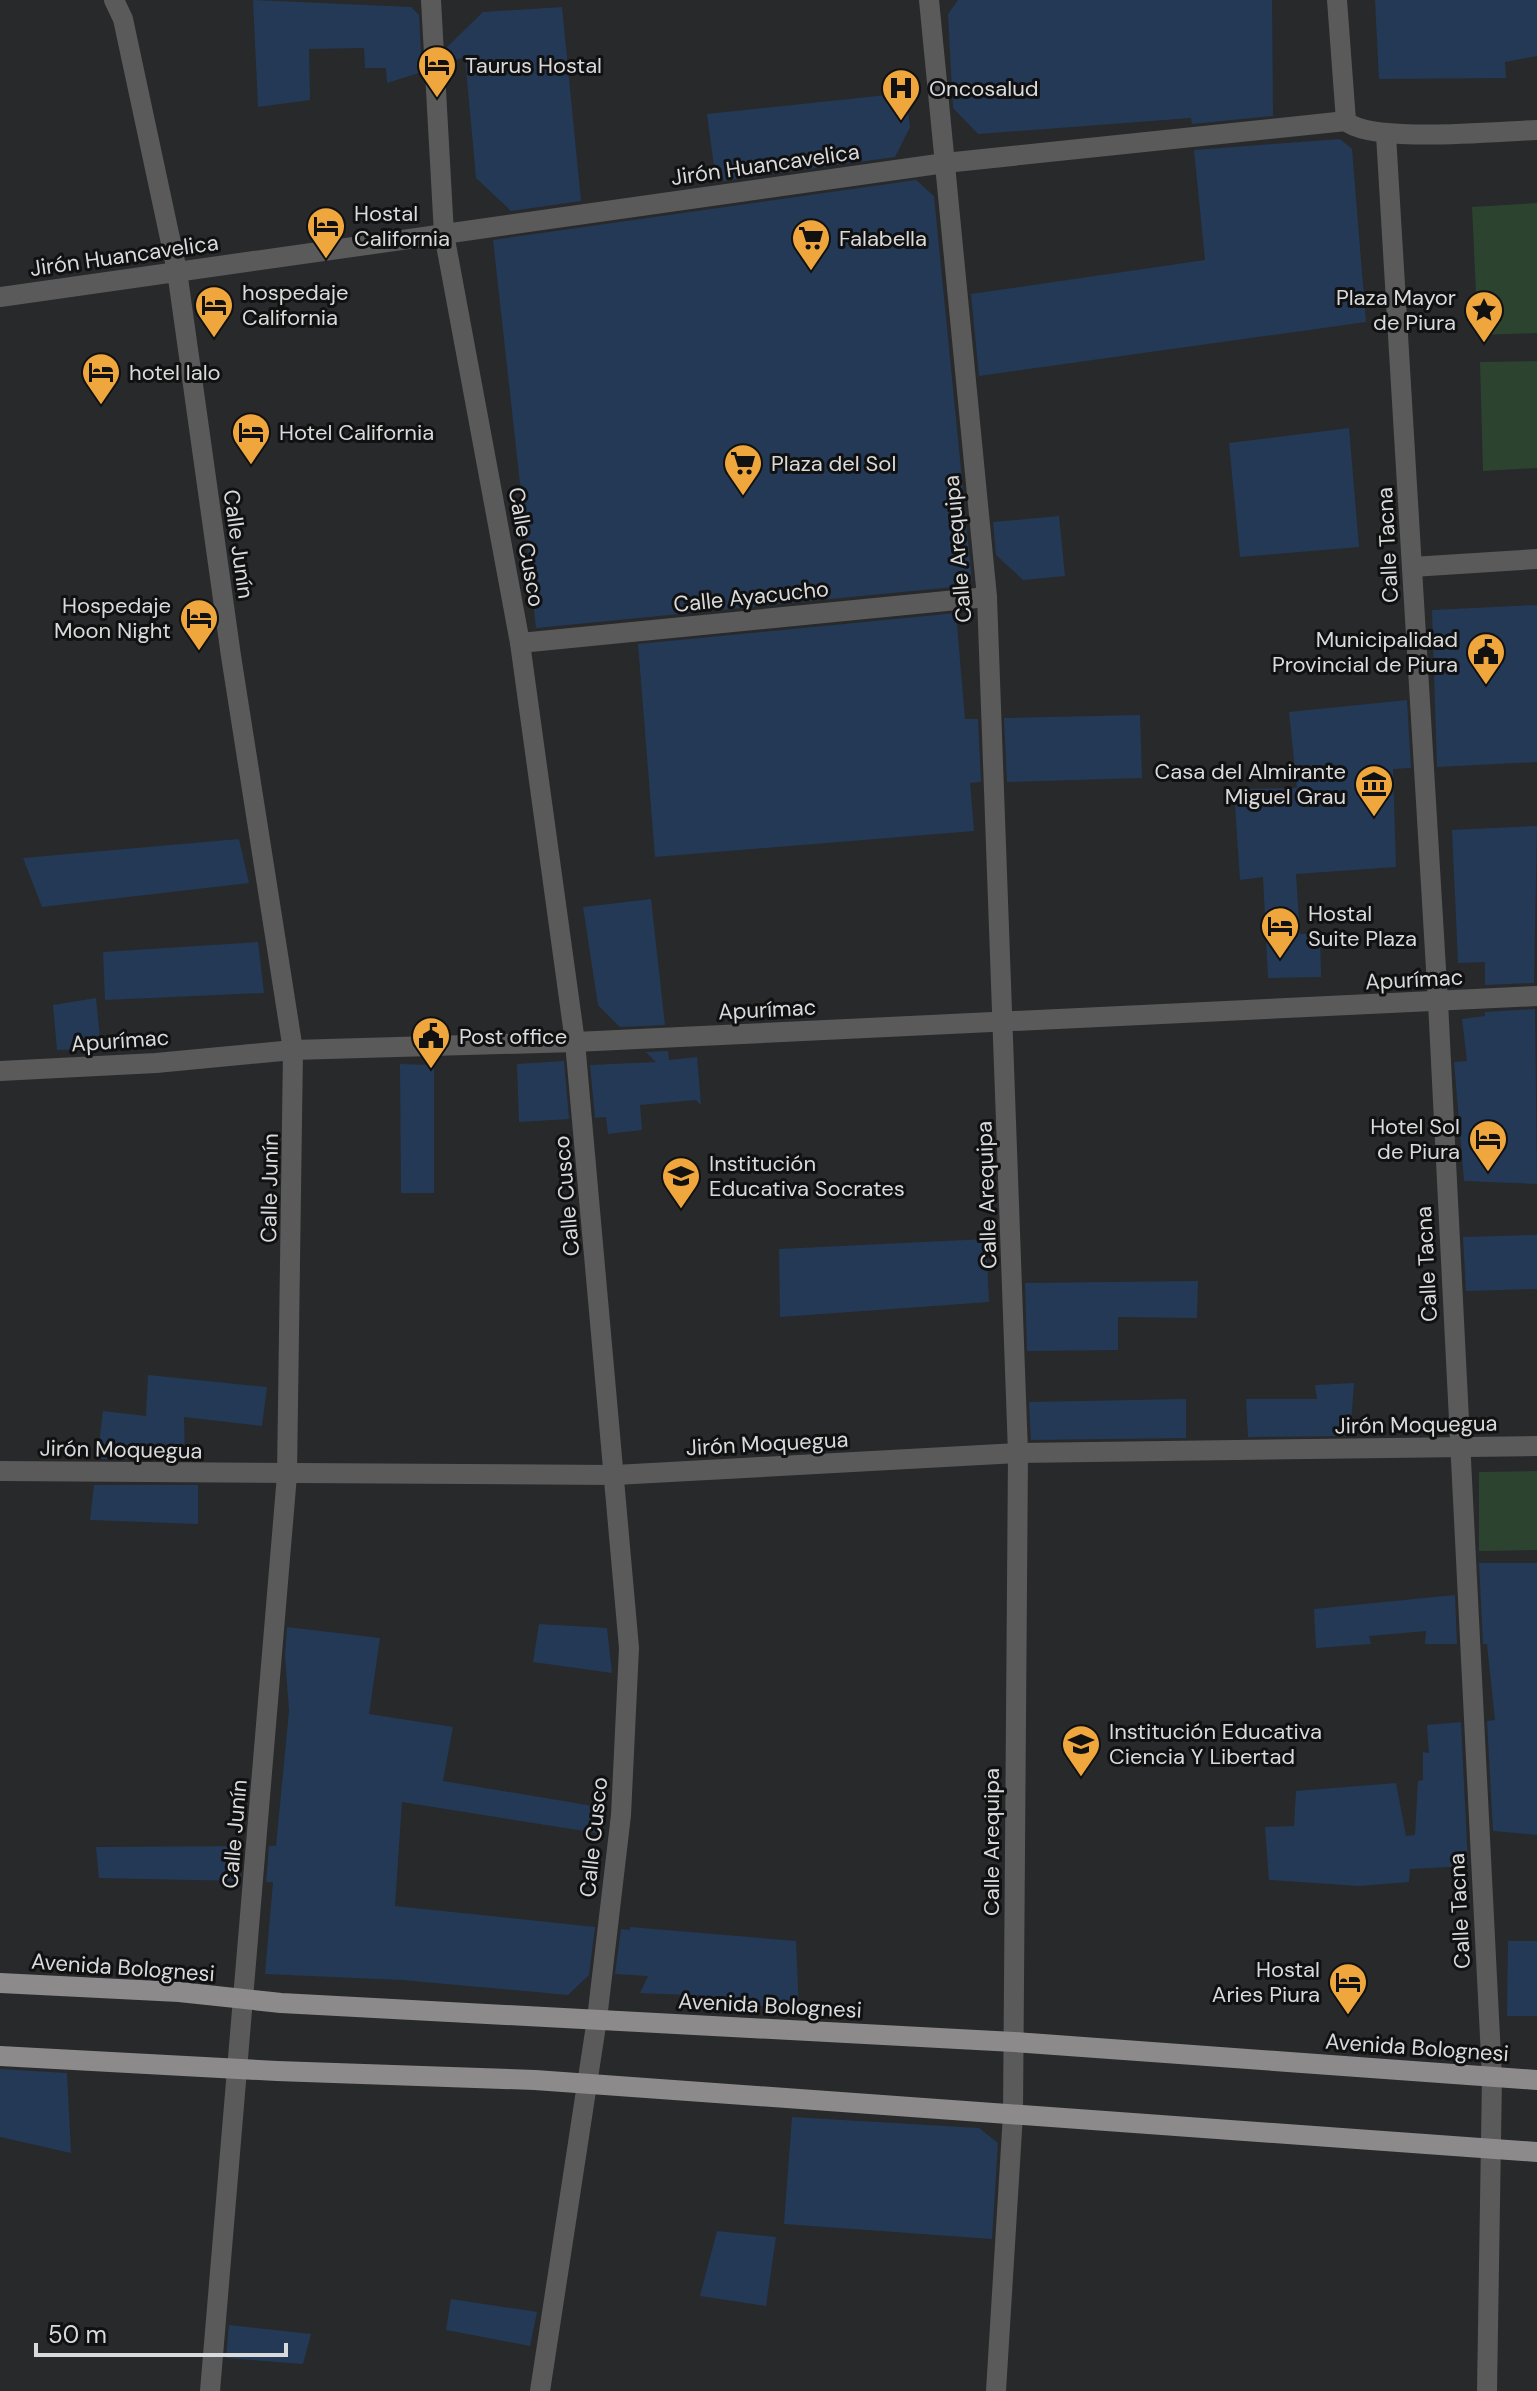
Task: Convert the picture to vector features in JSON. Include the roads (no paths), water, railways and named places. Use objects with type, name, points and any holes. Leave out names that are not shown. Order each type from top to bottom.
[{"type":"main road","name":"Avenida Bolognesi","points":[[0,1983],[179,1992],[245,2000],[1014,2042],[1537,2080]]},
{"type":"main road","points":[[0,2056],[587,2084],[1537,2152]]},
{"type":"street","name":"Calle Junín","points":[[114,0],[123,19],[177,271],[231,656],[293,1050],[287,1475],[210,2391]]},
{"type":"street","name":"Calle Cusco","points":[[431,0],[444,234],[520,643],[575,1042],[629,1648],[621,1815],[597,2019],[540,2391]]},
{"type":"street","name":"Calle Arequipa","points":[[929,0],[987,597],[1018,1453],[1013,2114],[996,2391]]},
{"type":"street","points":[[1337,0],[1346,121]]},
{"type":"street","name":"Jirón Huancavelica","points":[[0,297],[945,163],[1346,121],[1354,129],[1386,135],[1537,130]]},
{"type":"street","name":"Calle Tacna","points":[[1386,135],[1438,1002],[1458,1448],[1492,2077],[1487,2391]]},
{"type":"street","points":[[1412,567],[1537,559]]},
{"type":"street","name":"Calle Ayacucho","points":[[520,643],[987,597]]},
{"type":"street","name":"Apurímac","points":[[0,1071],[156,1063],[293,1050],[575,1042],[1537,996]]},
{"type":"street","name":"Jirón Moquegua","points":[[0,1471],[615,1475],[1018,1453],[1537,1446]]},
{"type":"place","name":"Taurus Hostal","points":[[437,99]]},
{"type":"place","name":"Oncosalud","points":[[901,122]]},
{"type":"place","name":"Hostal California","points":[[326,260]]},
{"type":"place","name":"Falabella","points":[[811,272]]},
{"type":"place","name":"hospedaje California","points":[[214,339]]},
{"type":"place","name":"Plaza Mayor de Piura","points":[[1484,344]]},
{"type":"place","name":"hotel lalo","points":[[101,406]]},
{"type":"place","name":"Hotel California","points":[[251,466]]},
{"type":"place","name":"Plaza del Sol","points":[[743,497]]},
{"type":"place","name":"Hospedaje Moon Night","points":[[199,652]]},
{"type":"place","name":"Municipalidad Provincial de Piura","points":[[1486,686]]},
{"type":"place","name":"Casa del Almirante Miguel Grau","points":[[1374,818]]},
{"type":"place","name":"Hostal Suite Plaza","points":[[1280,960]]},
{"type":"place","name":"Post office","points":[[431,1070]]},
{"type":"place","name":"Hotel Sol de Piura","points":[[1488,1173]]},
{"type":"place","name":"Institución Educativa Socrates","points":[[681,1210]]},
{"type":"place","name":"Institución Educativa Ciencia Y Libertad","points":[[1081,1778]]},
{"type":"place","name":"Hostal Aries Piura","points":[[1348,2016]]}]
